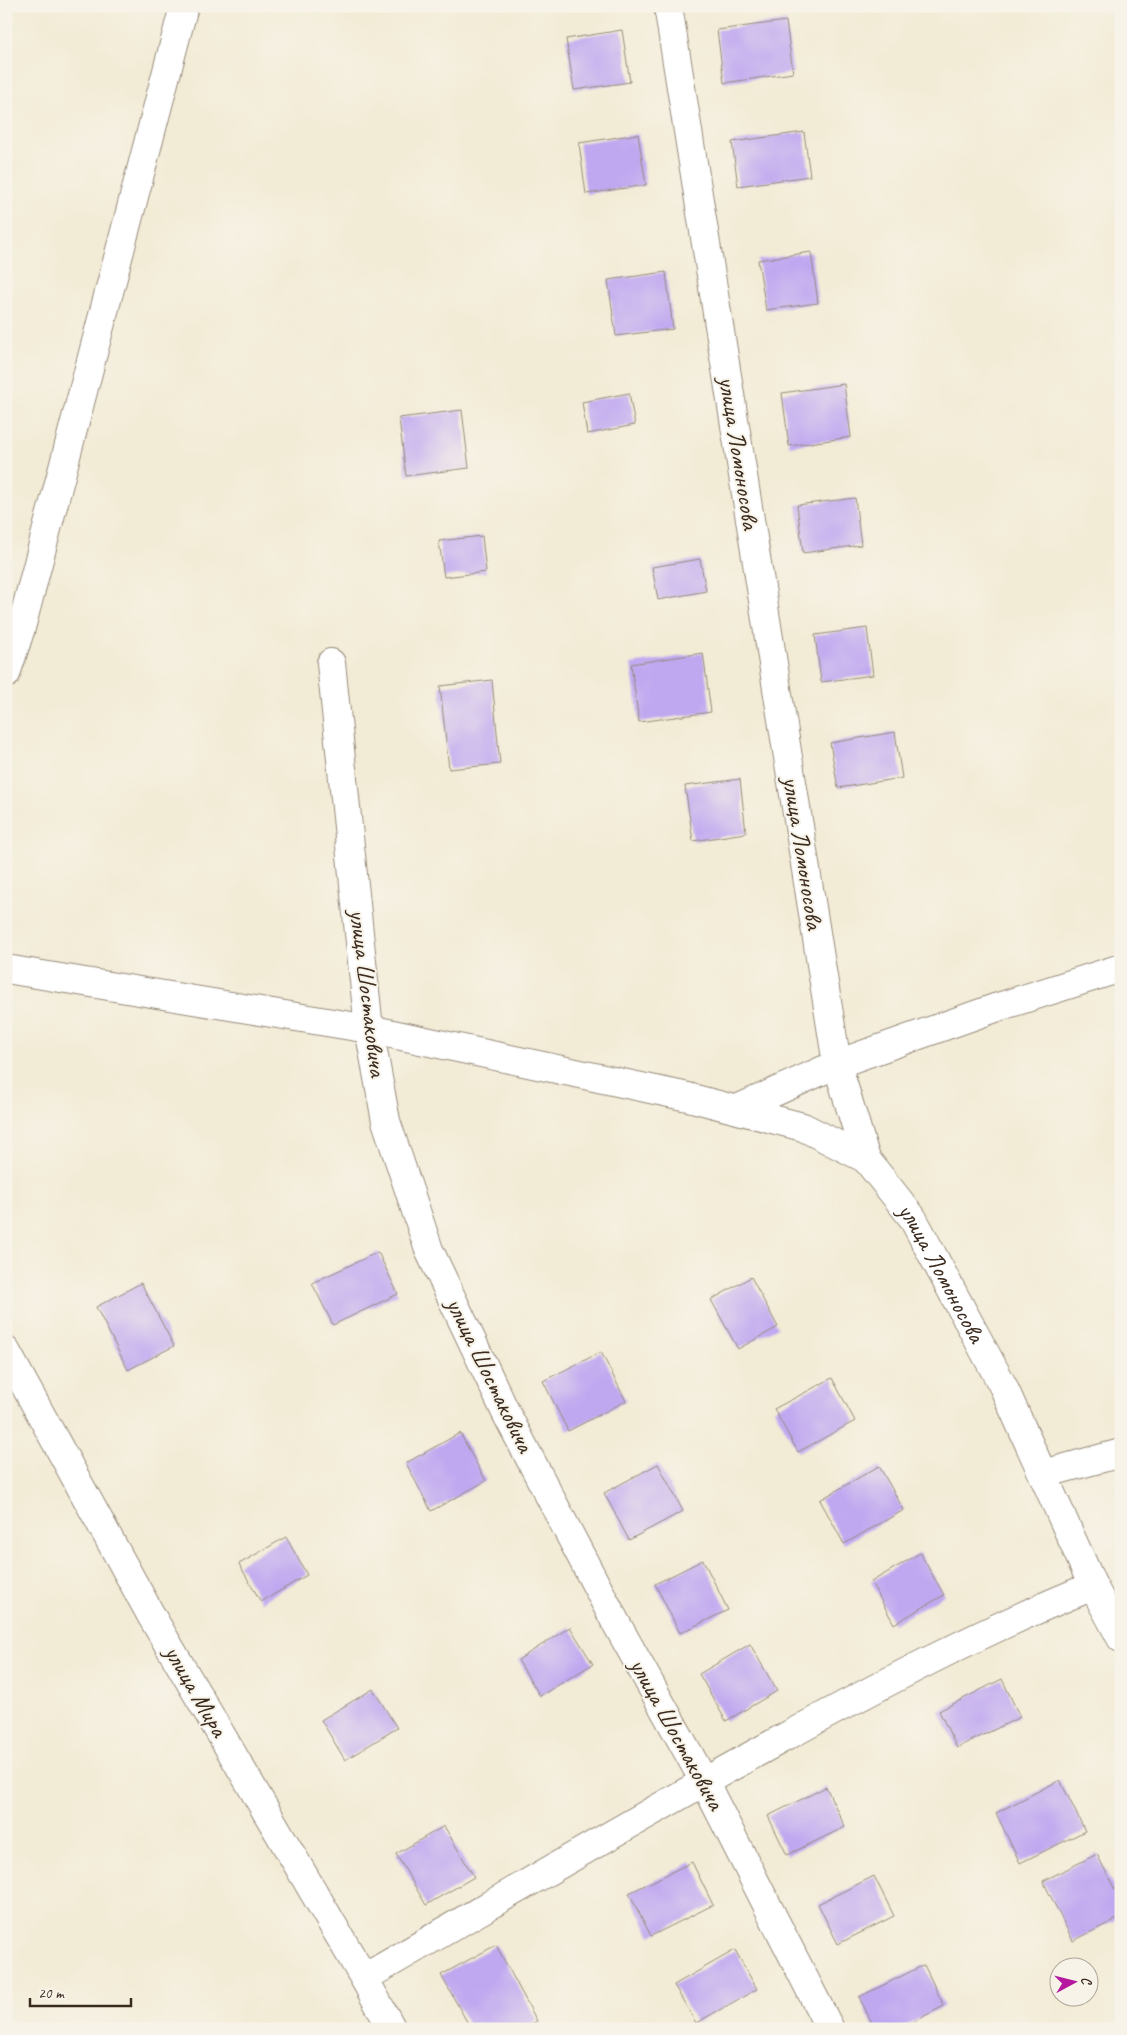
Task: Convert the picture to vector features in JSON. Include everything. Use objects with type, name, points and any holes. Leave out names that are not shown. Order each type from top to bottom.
[{"type":"street","points":[[6,674],[21,628],[184,6]]},
{"type":"street","name":"улица Ломоносова","points":[[668,6],[837,1064],[866,1158],[912,1217],[1003,1386],[1093,1586],[1121,1638]]},
{"type":"street","name":"улица Шостаковича","points":[[331,663],[370,1030],[386,1121],[429,1250],[506,1413],[615,1621],[704,1781],[830,2029]]},
{"type":"street","points":[[736,1109],[837,1064],[998,1007],[1121,968]]},
{"type":"street","points":[[6,969],[370,1030],[554,1067],[736,1109],[803,1127],[866,1158]]},
{"type":"street","name":"улица Мира","points":[[6,1350],[152,1617],[392,2029]]},
{"type":"street","points":[[1043,1474],[1121,1453]]},
{"type":"street","points":[[364,1978],[704,1781],[889,1680],[1034,1609],[1093,1586]]},
{"type":"building","points":[[786,21],[793,73],[724,83],[717,30]]},
{"type":"building","points":[[622,30],[630,82],[574,90],[566,39]]},
{"type":"building","points":[[804,132],[810,176],[738,186],[732,142]]},
{"type":"building","points":[[638,134],[646,185],[586,194],[579,143]]},
{"type":"building","points":[[811,252],[818,303],[766,310],[758,260]]},
{"type":"building","points":[[666,272],[673,329],[616,336],[608,280]]},
{"type":"building","points":[[844,384],[851,437],[789,446],[782,393]]},
{"type":"building","points":[[629,393],[635,425],[587,434],[582,402]]},
{"type":"building","points":[[462,410],[469,468],[406,476],[399,418]]},
{"type":"building","points":[[855,498],[861,545],[803,553],[797,505]]},
{"type":"building","points":[[482,536],[486,572],[444,577],[439,541]]},
{"type":"building","points":[[700,559],[706,591],[658,600],[652,567]]},
{"type":"building","points":[[867,628],[873,675],[821,682],[815,635]]},
{"type":"building","points":[[703,653],[711,712],[639,722],[631,664]]},
{"type":"building","points":[[492,680],[500,764],[449,769],[440,686]]},
{"type":"building","points":[[895,732],[902,778],[838,788],[830,743]]},
{"type":"building","points":[[740,779],[746,833],[693,841],[685,786]]},
{"type":"building","points":[[378,1252],[398,1294],[333,1325],[312,1283]]},
{"type":"building","points":[[751,1277],[778,1327],[738,1349],[711,1300]]},
{"type":"building","points":[[141,1283],[174,1346],[128,1370],[96,1307]]},
{"type":"building","points":[[601,1352],[626,1401],[568,1431],[543,1381]]},
{"type":"building","points":[[832,1378],[855,1421],[798,1452],[774,1409]]},
{"type":"building","points":[[460,1433],[486,1481],[431,1511],[406,1463]]},
{"type":"building","points":[[658,1464],[683,1511],[629,1540],[604,1493]]},
{"type":"building","points":[[879,1466],[904,1510],[844,1544],[820,1500]]},
{"type":"building","points":[[286,1537],[307,1575],[261,1602],[239,1564]]},
{"type":"building","points":[[920,1553],[944,1595],[894,1624],[871,1582]]},
{"type":"building","points":[[703,1560],[728,1610],[680,1633],[655,1584]]},
{"type":"building","points":[[570,1627],[593,1664],[540,1696],[518,1660]]},
{"type":"building","points":[[750,1644],[777,1691],[726,1721],[699,1674]]},
{"type":"building","points":[[1002,1679],[1020,1717],[957,1748],[939,1711]]},
{"type":"building","points":[[373,1689],[397,1728],[345,1760],[321,1720]]},
{"type":"building","points":[[1060,1780],[1085,1831],[1020,1863],[996,1813]]},
{"type":"building","points":[[826,1787],[845,1827],[787,1855],[768,1816]]},
{"type":"building","points":[[444,1826],[474,1877],[426,1905],[396,1854]]},
{"type":"building","points":[[1097,1854],[1121,1902],[1121,1917],[1073,1941],[1043,1881]]},
{"type":"building","points":[[692,1862],[713,1905],[651,1936],[629,1893]]},
{"type":"building","points":[[874,1876],[894,1916],[838,1944],[818,1904]]},
{"type":"building","points":[[496,1945],[537,2021],[523,2029],[471,2029],[441,1975]]},
{"type":"building","points":[[735,1950],[757,1989],[696,2023],[674,1985]]},
{"type":"building","points":[[924,1965],[944,2006],[899,2029],[875,2029],[859,1997]]}]
